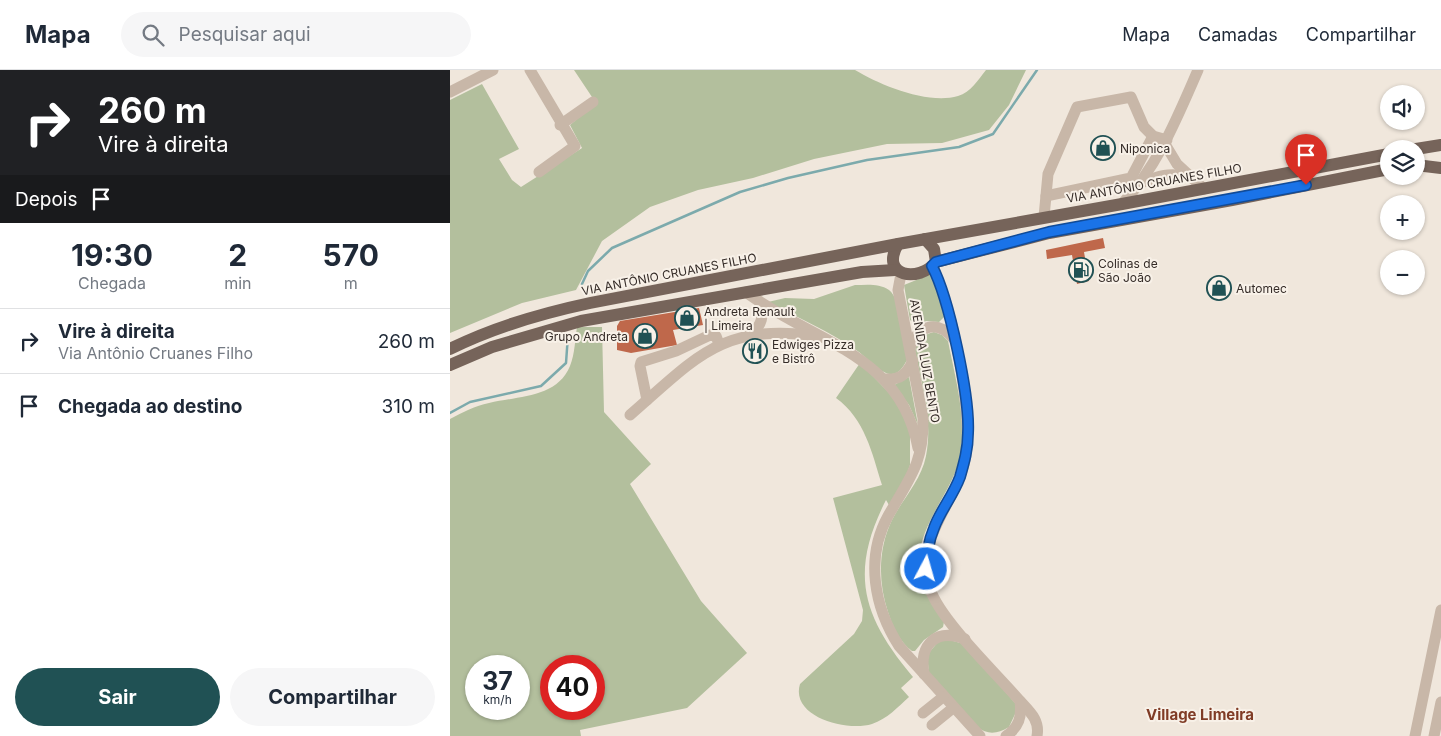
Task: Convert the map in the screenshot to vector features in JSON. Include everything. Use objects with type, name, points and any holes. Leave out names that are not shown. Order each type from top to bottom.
[{"type":"main road","points":[[1425,148],[1441,145]]},
{"type":"main road","name":"VIA ANTÔNIO CRUANES FILHO","points":[[925,239],[1380,156]]},
{"type":"main road","points":[[1425,166],[1441,168]]},
{"type":"main road","points":[[450,365],[492,347],[565,325],[862,272],[922,272],[934,264],[1049,232],[1232,200],[1380,171]]},
{"type":"main road","points":[[898,272],[892,261],[893,252],[898,244],[925,239],[934,248],[934,264]]},
{"type":"main road","name":"VIA ANTÔNIO CRUANES FILHO","points":[[450,348],[556,310],[898,244]]},
{"type":"street","points":[[450,92],[493,70]]},
{"type":"street","points":[[530,70],[560,125],[575,146],[539,172]]},
{"type":"street","points":[[1122,204],[1141,183],[1166,142],[1198,70]]},
{"type":"street","points":[[1044,217],[1048,174],[1077,107],[1131,97],[1139,119],[1153,136],[1166,142],[1177,164],[1188,177],[1204,189]]},
{"type":"street","points":[[560,125],[593,102]]},
{"type":"street","points":[[1046,196],[1131,178],[1153,136]]},
{"type":"street","points":[[1141,183],[1166,174],[1175,173],[1188,177]]},
{"type":"street","points":[[934,264],[954,339],[967,404],[968,431],[966,456],[959,480],[934,526],[928,548],[926,569],[930,590],[941,610],[1035,717],[1038,726],[1037,736]]},
{"type":"street","name":"AVENIDA LUIZ BENTO","points":[[898,272],[898,290],[923,418],[923,437],[920,457],[914,474],[887,518],[879,539],[874,563],[879,602],[890,631],[899,646],[980,736]]},
{"type":"street","points":[[746,292],[760,303],[865,362],[885,379],[909,415],[920,457]]},
{"type":"street","points":[[752,334],[760,326],[762,319],[760,303]]},
{"type":"street","points":[[910,348],[917,334],[932,327],[940,328],[954,339]]},
{"type":"street","points":[[630,415],[684,368],[719,344],[752,334],[775,332],[823,337]]},
{"type":"street","points":[[647,400],[640,366],[641,362],[676,351],[710,335],[716,336],[719,344]]},
{"type":"street","points":[[885,379],[902,377],[908,371],[913,361]]},
{"type":"street","points":[[1415,736],[1441,610]]},
{"type":"street","points":[[924,674],[923,653],[929,644],[943,635],[953,634],[965,638]]},
{"type":"street","points":[[923,713],[943,697]]},
{"type":"street","points":[[1006,736],[1018,723],[1022,712],[1020,701]]},
{"type":"street","points":[[1434,736],[1441,702]]},
{"type":"street","points":[[932,724],[953,708]]},
{"type":"green space","points":[[574,70],[855,70],[877,82],[905,92],[919,96],[946,98],[967,92],[986,70],[1026,70],[1009,105],[989,130],[942,143],[887,144],[814,159],[753,178],[698,190],[650,207],[602,241],[576,290],[522,303],[450,333],[450,100],[482,84],[519,149],[499,159],[512,180],[521,187],[582,148],[570,125],[596,103]]},
{"type":"green space","points":[[936,272],[944,317],[939,322],[926,321],[917,325],[910,320],[904,285]]},
{"type":"green space","points":[[855,285],[881,286],[889,290],[893,295],[899,311],[907,360],[896,373],[890,374],[882,371],[859,352],[837,338],[768,302],[785,298],[814,299]]},
{"type":"green space","points":[[577,327],[602,327],[604,412],[651,464],[630,484],[701,601],[747,653],[687,708],[580,730],[581,736],[450,736],[450,419],[479,406],[524,397],[546,390],[564,376],[570,366]]},
{"type":"green space","points":[[934,332],[942,335],[948,341],[959,396],[962,438],[957,467],[927,528],[920,558],[924,579],[944,622],[943,627],[924,640],[915,651],[912,651],[900,639],[894,628],[882,589],[881,566],[887,531],[924,465],[928,443],[927,416],[915,351],[917,344],[922,338]]},
{"type":"green space","points":[[860,363],[897,401],[910,433],[910,465],[905,479],[889,505],[886,500],[874,526],[867,550],[865,572],[866,593],[872,613],[882,634],[913,677],[901,688],[909,697],[887,716],[872,724],[849,726],[836,724],[812,713],[799,696],[800,684],[854,634],[862,621],[863,610],[833,498],[882,485],[871,449],[861,426],[846,406],[836,398]]},
{"type":"green space","points":[[909,377],[918,425],[909,405],[894,385]]},
{"type":"green space","points":[[946,639],[964,644],[1015,703],[1016,712],[1009,727],[993,733],[977,727],[929,673],[927,655],[938,642]]},
{"type":"building","name":"Colinas de São João","points":[[1103,238],[1105,248],[1084,252],[1089,281],[1077,284],[1072,255],[1047,259],[1046,250]]},
{"type":"building","name":"Grupo Andreta","points":[[699,308],[703,325],[673,330],[677,345],[631,353],[617,350],[617,326],[620,321]]},
{"type":"waterway","points":[[582,284],[588,271],[612,248],[740,192],[788,178],[867,160],[959,147],[993,134],[1037,70]]},
{"type":"waterway","points":[[450,413],[470,402],[541,386],[566,363],[568,335]]},
{"type":"place","name":"Niponica","points":[[1103,148]]},
{"type":"place","name":"Colinas de São João","points":[[1081,270]]},
{"type":"place","name":"Automec","points":[[1219,288]]},
{"type":"place","name":"Andreta Renault | Limeira","points":[[687,318]]},
{"type":"place","name":"Grupo Andreta","points":[[645,336]]},
{"type":"place","name":"Edwiges Pizza e Bistrô","points":[[755,351]]},
{"type":"district","name":"Village Limeira","points":[[1200,714]]},
{"type":"route","points":[[926,569],[928,548],[934,526],[947,506],[959,480],[966,456],[968,431],[967,404],[954,339],[939,279],[932,266],[936,262],[1049,232],[1306,185]]}]
